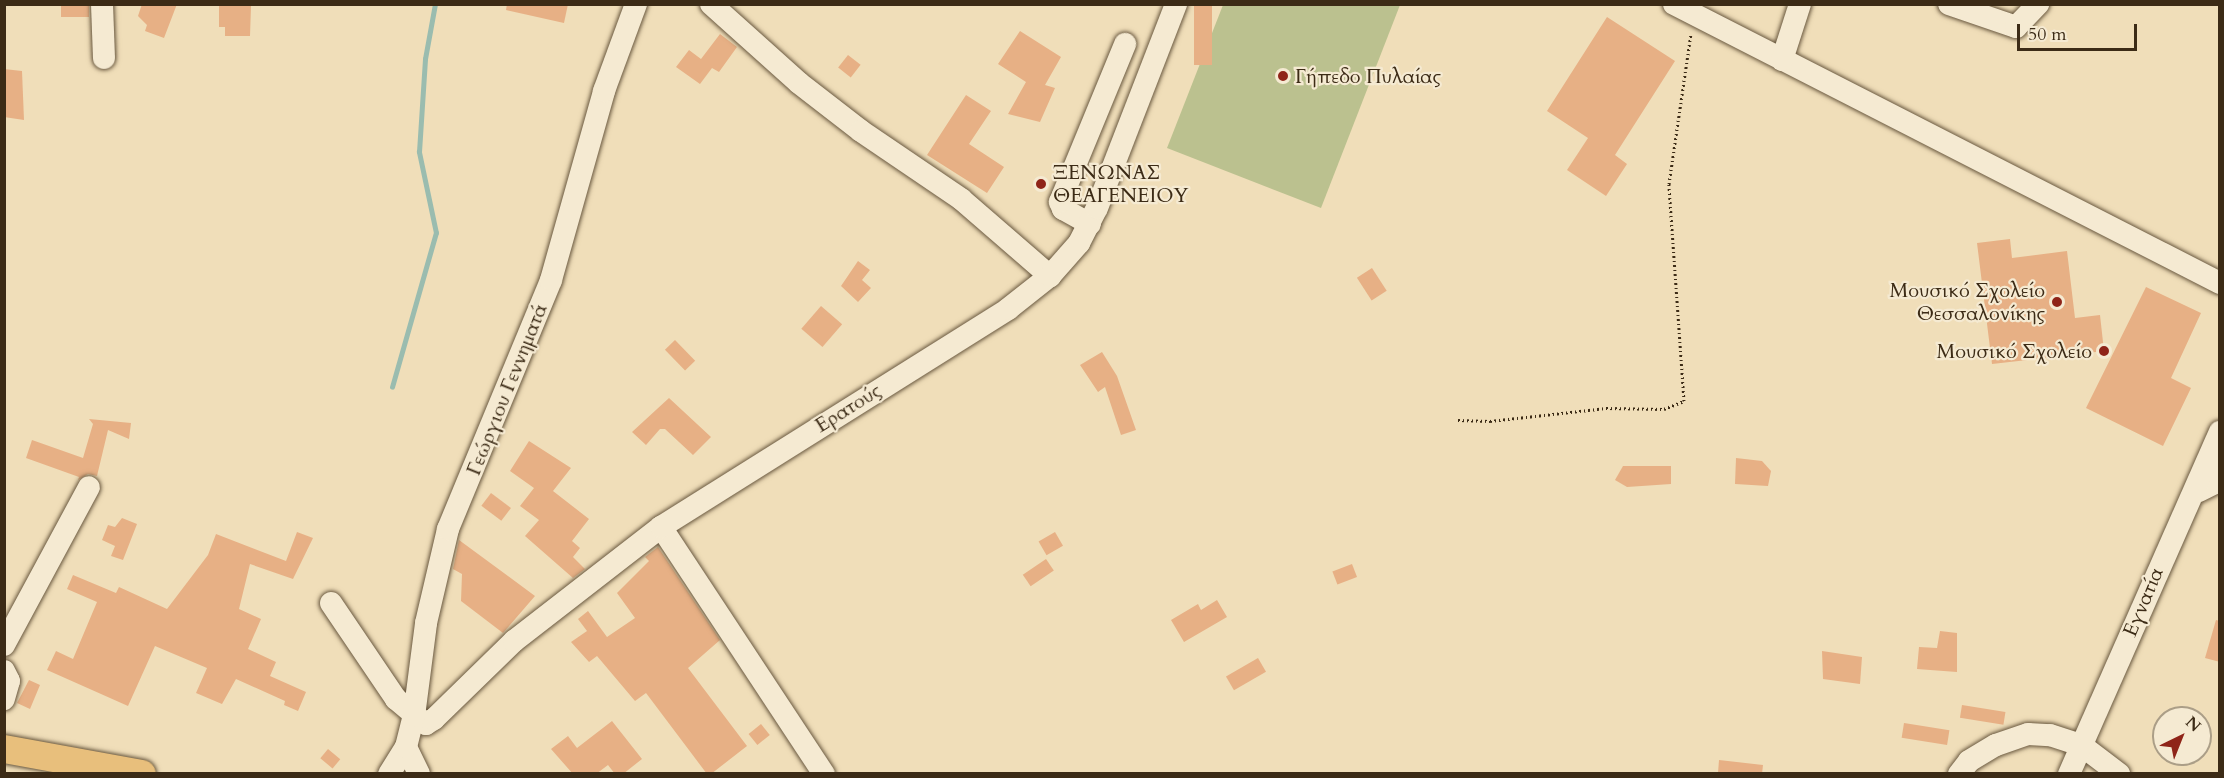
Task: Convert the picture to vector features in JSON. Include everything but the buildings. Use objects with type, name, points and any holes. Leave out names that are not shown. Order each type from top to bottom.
[{"type":"main road","points":[[4,749],[142,774]]},
{"type":"street","points":[[102,4],[104,58]]},
{"type":"street","name":"Γεώργιου Γεννηματά","points":[[389,774],[406,747],[414,716],[426,623],[448,529],[551,280],[604,92],[636,4]]},
{"type":"street","points":[[711,4],[799,83],[861,131],[961,199],[1050,276]]},
{"type":"street","name":"Ερατούς","points":[[414,716],[426,724],[434,719],[514,641],[662,527],[1008,309],[1050,276],[1089,224],[1176,4]]},
{"type":"street","points":[[1782,60],[1800,4]]},
{"type":"street","points":[[1949,4],[2016,27],[2038,4]]},
{"type":"street","points":[[1684,10],[2220,283]]},
{"type":"street","points":[[1089,224],[1060,204],[1125,44]]},
{"type":"street","points":[[1070,176],[1111,172]]},
{"type":"street","name":"Εγνατία","points":[[2069,774],[2220,432]]},
{"type":"street","points":[[2199,491],[2215,483],[2220,472]]},
{"type":"street","points":[[4,645],[89,487]]},
{"type":"street","points":[[662,527],[824,774]]},
{"type":"street","points":[[330,603],[396,699],[414,716]]},
{"type":"street","points":[[4,671],[9,681],[4,699]]},
{"type":"street","points":[[1959,774],[1969,761],[1996,745],[2028,734],[2050,735],[2081,745],[2104,759],[2119,774]]},
{"type":"street","points":[[406,747],[419,774]]},
{"type":"path","points":[[1458,420],[1490,421],[1606,408],[1664,409],[1684,401],[1669,184],[1684,10]]},
{"type":"green space","name":"Γήπεδο Πυλαίας","points":[[1223,5],[1400,5],[1321,208],[1167,148]]},
{"type":"waterway","points":[[392,387],[436,233],[419,152],[425,59],[435,4]]},
{"type":"place","name":"Γήπεδο Πυλαίας","points":[[1283,76]]},
{"type":"place","name":"ΞΕΝΩΝΑΣ ΘΕΑΓΕΝΕΙΟΥ","points":[[1041,184]]},
{"type":"place","name":"Μουσικό Σχολείο Θεσσαλονίκης","points":[[2057,302]]},
{"type":"place","name":"Μουσικό Σχολείο","points":[[2104,351]]}]
